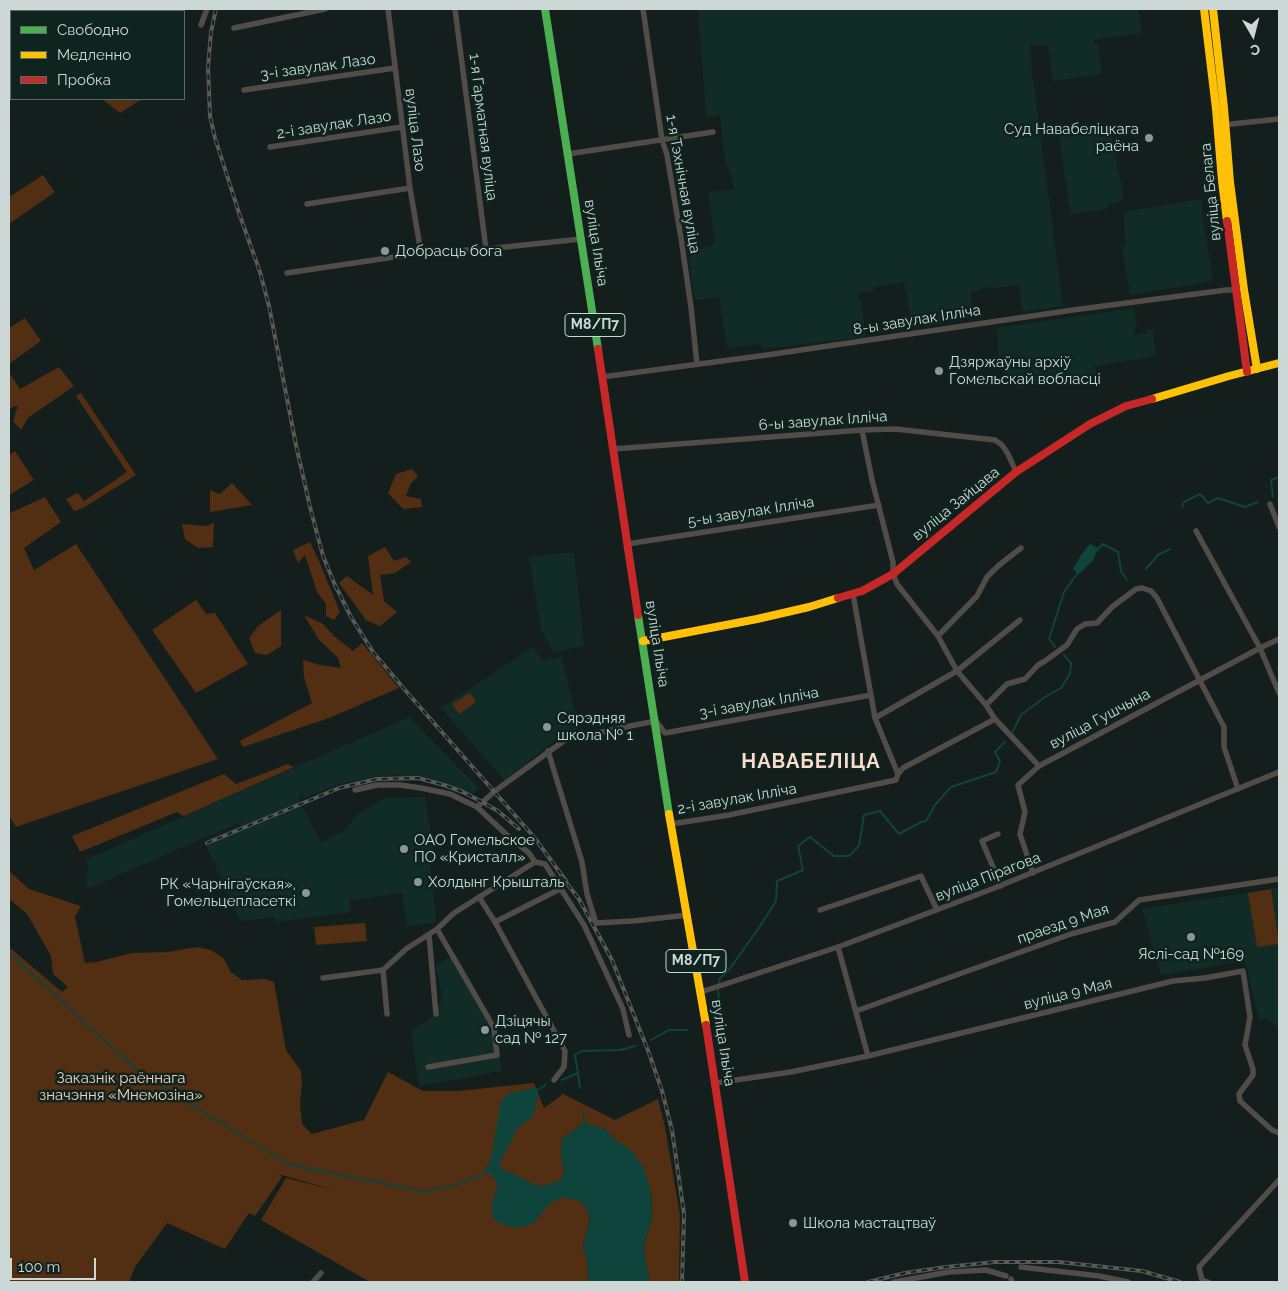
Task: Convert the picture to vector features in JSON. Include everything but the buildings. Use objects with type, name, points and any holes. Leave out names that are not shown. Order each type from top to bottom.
[{"type":"street","points":[[201,24],[207,9]]},
{"type":"street","points":[[234,28],[324,9]]},
{"type":"street","name":"вуліца Лазо","points":[[388,9],[410,188],[421,254]]},
{"type":"street","name":"1-я Гарматная вуліца","points":[[455,9],[486,249]]},
{"type":"street","name":"вуліца Ільіча","points":[[545,9],[627,544],[701,992],[745,1282]]},
{"type":"street","name":"1-я Тэхнічная вуліца","points":[[643,9],[662,140],[667,155],[681,238],[697,364]]},
{"type":"street","name":"вуліца Белага","points":[[1204,9],[1257,369]]},
{"type":"street","name":"вуліца Белага","points":[[1213,9],[1221,125],[1222,181],[1247,372]]},
{"type":"street","name":"3-і завулак Лазо","points":[[244,90],[395,68]]},
{"type":"street","points":[[1221,125],[1279,119]]},
{"type":"street","name":"2-і завулак Лазо","points":[[270,147],[402,127]]},
{"type":"street","points":[[568,154],[713,132]]},
{"type":"street","points":[[307,204],[410,188]]},
{"type":"street","points":[[287,272],[421,254],[581,239]]},
{"type":"street","name":"8-ы завулак Ілліча","points":[[602,377],[1064,311],[1237,290]]},
{"type":"street","name":"вуліца Зайцава","points":[[643,641],[808,607],[868,588],[893,574],[1016,472],[1090,424],[1126,406],[1279,363]]},
{"type":"street","name":"6-ы завулак Ілліча","points":[[613,449],[895,429],[995,440],[1002,445],[1008,454],[1016,472]]},
{"type":"street","points":[[862,430],[872,480],[893,562],[893,574],[898,584],[938,636],[957,671],[995,718],[1038,766]]},
{"type":"street","points":[[1270,504],[1279,527]]},
{"type":"street","name":"5-ы завулак Ілліча","points":[[627,544],[879,505]]},
{"type":"street","points":[[1196,531],[1260,648],[1279,693]]},
{"type":"street","points":[[938,636],[976,596],[987,577],[1021,548]]},
{"type":"street","points":[[986,705],[1007,684],[1025,679],[1038,665],[1045,662],[1067,645],[1077,629],[1085,624],[1097,623],[1112,607],[1136,589],[1142,588],[1151,591],[1157,598],[1224,727],[1224,747],[1238,789]]},
{"type":"street","points":[[853,594],[875,718],[898,774]]},
{"type":"street","points":[[875,718],[957,671],[1020,620]]},
{"type":"street","name":"вуліца Гушчына","points":[[1033,873],[1020,834],[1025,812],[1018,784],[1038,766],[1279,639]]},
{"type":"street","name":"3-і завулак Ілліча","points":[[656,721],[665,733],[871,695]]},
{"type":"street","name":"2-і завулак Ілліча","points":[[672,824],[729,815],[896,780],[903,768],[995,718]]},
{"type":"street","points":[[477,807],[495,791],[565,740],[656,721]]},
{"type":"street","points":[[548,751],[582,862],[587,894],[596,923],[633,922],[688,915]]},
{"type":"street","name":"вуліца Пірагова","points":[[701,992],[838,947],[1001,886],[1279,772]]},
{"type":"street","points":[[355,790],[377,785],[400,785],[450,794],[477,807],[529,853],[535,862]]},
{"type":"street","points":[[998,834],[982,841],[1001,886]]},
{"type":"street","points":[[323,978],[383,970],[406,949],[437,929],[454,913],[535,862],[545,864],[584,925],[623,1009],[629,1035]]},
{"type":"street","points":[[820,910],[921,876],[937,910]]},
{"type":"street","name":"праезд 9 Мая","points":[[856,1011],[1071,934],[1115,922],[1139,900],[1279,879]]},
{"type":"street","points":[[496,922],[560,889]]},
{"type":"street","points":[[479,897],[496,922],[565,1051],[564,1067],[554,1080]]},
{"type":"street","points":[[428,1067],[497,1055],[494,1028],[437,929]]},
{"type":"street","points":[[429,934],[436,1014]]},
{"type":"street","points":[[838,947],[868,1056]]},
{"type":"street","points":[[383,970],[387,1014]]},
{"type":"street","name":"вуліца 9 Мая","points":[[715,1082],[791,1072],[868,1056],[1173,981],[1205,978],[1242,971],[1250,1017],[1245,1045],[1253,1069],[1253,1075],[1239,1094],[1240,1100],[1272,1130],[1279,1133]]},
{"type":"street","points":[[1208,1282],[1202,1280],[1199,1267],[1279,1180]]},
{"type":"street","points":[[1021,1267],[1099,1276],[1128,1282]]},
{"type":"street","points":[[894,1282],[949,1272],[986,1270],[1010,1279]]},
{"type":"street","points":[[313,1282],[321,1273]]},
{"type":"shaded area","points":[[698,9],[1138,9],[1142,33],[1093,40],[1094,44],[1098,44],[1102,74],[1053,81],[1048,45],[1030,45],[1063,306],[1023,312],[1019,285],[985,287],[984,289],[970,292],[973,318],[913,328],[904,282],[873,288],[873,291],[858,293],[859,300],[861,300],[866,337],[762,349],[761,344],[727,348],[719,297],[697,300],[694,296],[688,251],[715,244],[708,192],[734,189],[725,160],[720,115],[707,117],[706,114]]},
{"type":"shaded area","points":[[1109,125],[1123,193],[1122,202],[1108,204],[1108,209],[1071,214],[1059,132]]},
{"type":"shaded area","points":[[1201,199],[1213,281],[1130,295],[1122,247],[1126,245],[1123,212]]},
{"type":"shaded area","points":[[1134,308],[1137,328],[1134,328],[1135,335],[1146,333],[1146,330],[1153,330],[1156,356],[1095,366],[1097,378],[1018,388],[1001,384],[1001,379],[1004,379],[1003,370],[1000,370],[997,328]]},
{"type":"shaded area","points":[[1090,544],[1098,548],[1093,560],[1079,574],[1073,569]]},
{"type":"shaded area","points":[[574,552],[584,646],[554,653],[541,630],[529,557]]},
{"type":"shaded area","points":[[533,647],[542,660],[562,657],[580,733],[559,737],[505,781],[441,708]]},
{"type":"shaded area","points":[[409,717],[479,788],[470,796],[452,788],[399,775],[374,777],[334,786],[305,798],[303,793],[298,798],[321,842],[341,834],[358,814],[385,798],[425,797],[435,859],[430,866],[436,923],[407,926],[402,893],[353,900],[349,898],[351,912],[275,922],[274,917],[240,921],[204,841],[241,825],[241,822],[89,888],[86,882],[88,866],[85,860]]},
{"type":"shaded area","points":[[1279,888],[1279,1028],[1267,1019],[1259,1019],[1245,961],[1161,975],[1142,909]]},
{"type":"shaded area","points":[[456,954],[495,1025],[502,1071],[419,1086],[411,1032],[436,1014],[442,998],[436,965]]},
{"type":"shaded area","points":[[536,1087],[539,1096],[535,1111],[531,1118],[518,1127],[499,1165],[503,1170],[539,1187],[561,1180],[564,1172],[561,1155],[562,1139],[585,1122],[605,1129],[614,1139],[632,1151],[644,1168],[651,1192],[652,1218],[644,1243],[649,1282],[589,1282],[587,1261],[583,1247],[590,1218],[585,1206],[579,1201],[563,1197],[551,1202],[534,1223],[518,1228],[503,1225],[492,1217],[492,1203],[497,1186],[493,1176],[483,1168],[489,1165],[501,1101],[508,1094]]},
{"type":"green space","points":[[9,9],[123,10],[10,10],[9,35]]},
{"type":"green space","points":[[103,100],[140,100],[120,113]]},
{"type":"green space","points":[[43,175],[55,192],[9,224],[9,197]]},
{"type":"green space","points":[[25,318],[41,341],[9,364],[9,328]]},
{"type":"green space","points":[[59,367],[74,386],[28,418],[21,430],[13,421],[18,405],[9,409],[9,372],[20,389]]},
{"type":"green space","points":[[81,393],[136,475],[83,508],[74,511],[66,499],[78,493],[84,501],[127,472],[76,396]]},
{"type":"green space","points":[[15,451],[34,480],[9,495],[9,455]]},
{"type":"green space","points":[[412,469],[418,477],[411,483],[406,496],[421,499],[422,507],[403,509],[388,493],[396,474]]},
{"type":"green space","points":[[232,483],[252,505],[210,512],[210,490],[220,494]]},
{"type":"green space","points":[[45,497],[61,522],[24,548],[34,570],[76,544],[218,759],[16,827],[9,816],[9,510],[10,513]]},
{"type":"green space","points":[[214,523],[213,547],[198,548],[185,539],[182,524],[206,526]]},
{"type":"green space","points":[[310,542],[340,612],[334,620],[326,616],[326,604],[317,592],[305,555],[298,563],[293,550]]},
{"type":"green space","points":[[385,547],[394,561],[406,557],[411,562],[395,573],[380,575],[384,601],[397,612],[380,626],[366,620],[339,583],[347,576],[373,595],[368,556]]},
{"type":"green space","points":[[196,600],[206,614],[215,613],[248,664],[196,693],[152,630]]},
{"type":"green space","points":[[281,610],[281,646],[267,655],[255,653],[249,638],[258,626]]},
{"type":"green space","points":[[304,615],[323,624],[334,636],[353,651],[362,643],[399,688],[329,718],[243,747],[240,741],[312,703],[304,677],[303,660],[341,668],[338,658],[319,640]]},
{"type":"green space","points":[[470,693],[476,702],[459,714],[452,704]]},
{"type":"green space","points":[[288,764],[294,767],[184,816],[177,812],[80,852],[72,836],[224,774],[236,784]]},
{"type":"green space","name":"Заказнік раённага значэння «Мнемозіна»","points":[[9,871],[29,889],[81,906],[75,917],[85,963],[132,953],[168,952],[197,947],[211,950],[223,958],[231,972],[242,980],[264,979],[274,982],[286,1050],[301,1071],[300,1104],[302,1124],[312,1134],[364,1120],[388,1072],[423,1091],[459,1091],[534,1083],[544,1108],[563,1094],[615,1120],[658,1099],[665,1127],[680,1215],[679,1282],[649,1282],[644,1243],[652,1219],[651,1192],[631,1151],[614,1139],[605,1129],[585,1122],[562,1139],[561,1155],[564,1172],[562,1180],[563,1197],[579,1201],[585,1205],[590,1218],[583,1247],[587,1261],[589,1282],[370,1282],[261,1220],[286,1178],[334,1190],[278,1174],[282,1177],[255,1216],[249,1213],[225,1249],[167,1223],[135,1267],[129,1282],[9,1282],[9,947],[62,992],[68,987],[53,974],[51,956],[27,914],[9,899]]},
{"type":"green space","points":[[1271,889],[1279,944],[1257,947],[1248,893]]},
{"type":"green space","points":[[365,923],[367,941],[316,945],[314,927]]},
{"type":"waterway","points":[[1273,497],[1271,480],[1279,477]]},
{"type":"waterway","points":[[1182,507],[1184,502],[1200,494],[1208,503],[1218,498],[1245,507],[1258,502]]},
{"type":"waterway","points":[[1096,551],[1103,544],[1118,552],[1121,571],[1127,580]]},
{"type":"waterway","points":[[1146,569],[1158,555],[1170,549]]},
{"type":"waterway","points":[[1055,647],[1049,639],[1064,592],[1079,571]]},
{"type":"waterway","points":[[1012,733],[1021,715],[1061,688],[1070,674],[1071,663],[1064,655]]},
{"type":"waterway","points":[[719,984],[720,978],[729,970],[776,901],[777,881],[803,870],[798,846],[810,837],[834,856],[849,856],[859,846],[864,815],[880,811],[899,834],[926,821],[935,805],[951,787],[996,772],[1000,761],[995,752],[1005,742]]},
{"type":"waterway","points":[[9,953],[141,1074],[290,1165],[425,1192],[456,1185],[488,1172],[488,1170]]},
{"type":"waterway","points":[[718,989],[719,1001]]},
{"type":"waterway","points":[[651,1040],[669,1030],[687,1030]]},
{"type":"waterway","points":[[562,1080],[578,1073],[575,1055],[582,1051],[620,1050],[635,1046]]},
{"type":"waterway","points":[[578,1073],[580,1088]]},
{"type":"waterway","points":[[537,1090],[546,1085]]},
{"type":"waterway","points":[[584,1112],[585,1124]]},
{"type":"railway","points":[[216,9],[211,32],[208,67],[210,116],[215,138],[260,272],[269,306],[296,445],[323,556],[351,617],[373,652],[534,837],[566,881]]},
{"type":"railway","points":[[207,843],[339,788],[377,779],[418,778],[444,785],[463,792],[498,811],[519,829]]},
{"type":"railway","points":[[561,876],[579,899],[612,960],[662,1091],[672,1130],[684,1214],[682,1282]]},
{"type":"railway","points":[[868,1282],[905,1273],[995,1262],[1059,1262],[1142,1271],[1180,1282]]},
{"type":"traffic: fast","points":[[545,9],[598,349]]},
{"type":"traffic: fast","points":[[638,615],[669,814]]},
{"type":"traffic: slow","points":[[1204,9],[1227,221]]},
{"type":"traffic: slow","points":[[1213,9],[1230,182],[1244,290],[1257,369]]},
{"type":"traffic: slow","points":[[1152,399],[1279,363]]},
{"type":"traffic: slow","points":[[643,641],[757,619],[838,598]]},
{"type":"traffic: slow","points":[[669,814],[706,1025]]},
{"type":"traffic: jam","points":[[1227,221],[1247,372]]},
{"type":"traffic: jam","points":[[598,349],[638,615]]},
{"type":"traffic: jam","points":[[838,598],[862,591],[893,574],[1016,472],[1090,424],[1126,406],[1152,399]]},
{"type":"traffic: jam","points":[[706,1025],[745,1282]]},
{"type":"place","name":"Суд Навабеліцкага раёна","points":[[1149,138]]},
{"type":"place","name":"Добрасць бога","points":[[385,251]]},
{"type":"place","name":"Дзяржаўны архіў Гомельскай вобласці","points":[[939,371]]},
{"type":"place","name":"Сярэдняя школа № 1","points":[[547,727]]},
{"type":"place","name":"ОАО Гомельское ПО «Кристалл»","points":[[404,849]]},
{"type":"place","name":"Холдынг Крышталь","points":[[418,882]]},
{"type":"place","name":"РК «Чарнігаўская», Гомельцепласеткі","points":[[306,893]]},
{"type":"place","name":"Яслі-сад №169","points":[[1191,937]]},
{"type":"place","name":"Дзіцячы сад № 127","points":[[485,1030]]},
{"type":"place","name":"Школа мастацтваў","points":[[793,1223]]},
{"type":"district","name":"НАВАБЕЛІЦА","points":[[811,762]]}]
